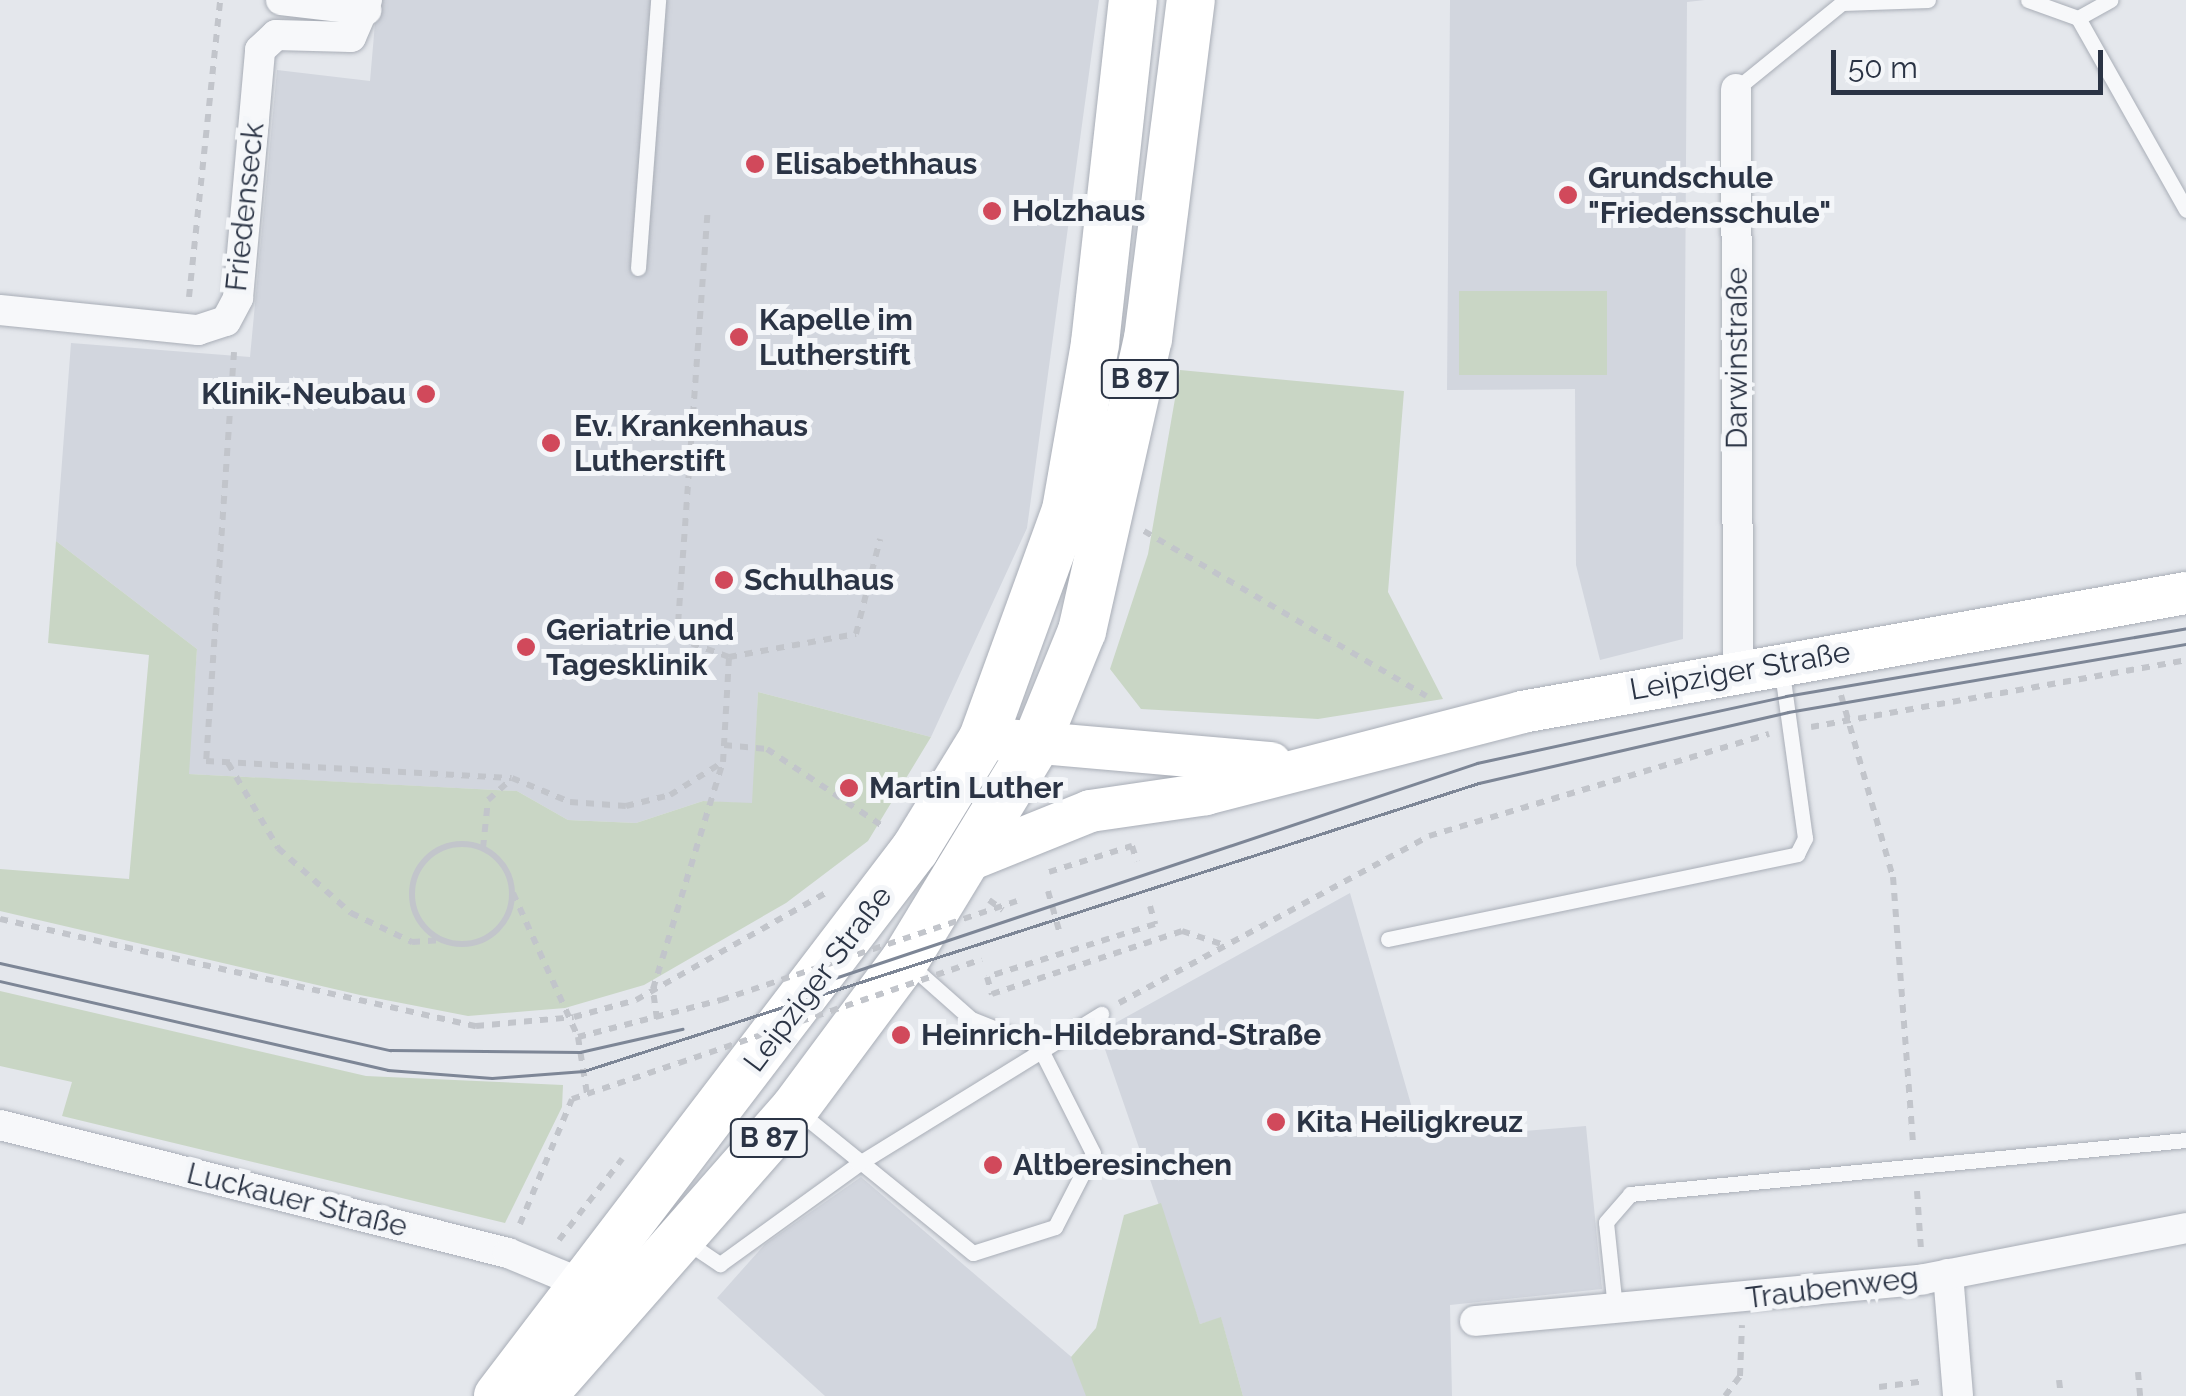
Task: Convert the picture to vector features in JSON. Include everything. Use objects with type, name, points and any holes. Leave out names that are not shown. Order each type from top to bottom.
[{"type":"main road","name":"B 87","points":[[983,738],[1066,510],[1095,343],[1133,0]]},
{"type":"main road","name":"B 87","points":[[1035,746],[1082,632],[1148,339],[1191,0]]},
{"type":"main road","name":"Leipziger Straße","points":[[498,1396],[590,1287],[915,849],[983,738]]},
{"type":"main road","name":"Leipziger Straße","points":[[542,1396],[795,1108],[905,960],[1035,746]]},
{"type":"street","name":"Friedenseck","points":[[0,310],[198,330],[226,321],[238,298],[260,50],[276,36],[351,37],[366,5],[281,0]]},
{"type":"street","name":"Darwinstraße","points":[[1736,88],[1738,669]]},
{"type":"street","name":"Leipziger Straße","points":[[969,860],[1064,819],[1206,794],[1297,765],[1738,669],[2186,593]]},
{"type":"street","name":"Leipziger Straße","points":[[983,738],[1035,746],[1297,765]]},
{"type":"street","name":"Luckauer Straße","points":[[0,1126],[508,1253],[590,1287]]},
{"type":"street","name":"Traubenweg","points":[[1475,1322],[1742,1299],[1936,1276],[2186,1228]]},
{"type":"street","points":[[1936,1276],[1957,1387]]},
{"type":"lane","points":[[638,268],[658,0]]},
{"type":"lane","name":"Darwinstraße","points":[[1736,88],[1842,3],[1928,0]]},
{"type":"lane","points":[[2028,0],[2078,18],[2186,210]]},
{"type":"lane","points":[[2078,18],[2110,0]]},
{"type":"lane","points":[[1388,938],[1784,860],[1805,838],[1781,662]]},
{"type":"lane","name":"Leipziger Straße","points":[[795,1108],[858,1164],[973,1253],[1055,1228],[1092,1153],[1038,1046],[971,1019],[905,960]]},
{"type":"lane","points":[[682,1238],[720,1264],[858,1164],[1038,1046],[1101,1014]]},
{"type":"lane","points":[[1615,1308],[1606,1222],[1630,1194],[2186,1140]]},
{"type":"path","points":[[188,304],[220,0]]},
{"type":"path","points":[[708,210],[677,638],[729,657],[856,634],[880,539]]},
{"type":"path","points":[[169,302],[188,304],[226,321],[237,364],[206,761],[512,778],[570,802],[626,806],[670,795],[724,762]]},
{"type":"path","points":[[1139,528],[1440,704]]},
{"type":"path","points":[[1830,655],[1893,877],[1914,1164],[1936,1276]]},
{"type":"path","points":[[657,1019],[652,989],[724,762],[729,657]]},
{"type":"path","points":[[1101,1014],[1429,836],[1790,730],[2186,660]]},
{"type":"path","points":[[724,746],[767,749],[886,828]]},
{"type":"path","points":[[228,763],[278,848],[351,913],[412,942],[443,940],[463,944],[495,932],[512,892]]},
{"type":"path","points":[[483,848],[488,800],[512,778]]},
{"type":"path","points":[[443,940],[413,904],[417,871],[448,846],[483,848],[499,860],[574,1018],[587,1094]]},
{"type":"path","points":[[1056,872],[1132,846],[1137,861]]},
{"type":"path","points":[[0,919],[406,1017],[476,1026],[574,1018],[652,989],[842,885]]},
{"type":"path","points":[[1048,891],[1060,934]]},
{"type":"path","points":[[578,1037],[721,1000],[1017,901]]},
{"type":"path","points":[[1150,906],[1155,924],[987,977],[992,994],[1182,931],[1224,944]]},
{"type":"path","points":[[508,1253],[572,1099],[982,959]]},
{"type":"path","points":[[1725,1396],[1740,1376],[1742,1299]]},
{"type":"path","points":[[2138,1372],[2140,1396]]},
{"type":"path","points":[[2059,1380],[2061,1396]]},
{"type":"path","points":[[1879,1387],[1957,1387]]},
{"type":"shaded area","name":"Ev. Krankenhaus Lutherstift","points":[[377,0],[1099,0],[1027,528],[931,737],[758,692],[753,804],[703,801],[636,823],[568,820],[517,791],[188,774],[197,649],[56,541],[71,343],[250,357],[277,70],[370,81]]},
{"type":"shaded area","name":"Grundschule \"Friedensschule\"","points":[[1450,0],[1705,0],[1687,2],[1683,639],[1600,660],[1576,565],[1575,389],[1447,390]]},
{"type":"shaded area","name":"Kita Heiligkreuz","points":[[1350,893],[1421,1139],[1586,1126],[1602,1289],[1450,1305],[1452,1396],[1243,1396],[1221,1318],[1200,1324],[1099,1032]]},
{"type":"shaded area","points":[[861,1177],[1117,1396],[825,1396],[717,1298],[765,1244]]},
{"type":"green space","points":[[1459,291],[1607,291],[1607,375],[1459,375]]},
{"type":"green space","points":[[1180,370],[1404,391],[1388,592],[1443,699],[1318,719],[1141,709],[1110,669],[1148,554]]},
{"type":"green space","points":[[56,541],[197,649],[189,774],[517,791],[568,820],[636,823],[703,801],[752,803],[758,692],[931,737],[868,841],[786,903],[644,985],[565,1008],[468,1016],[360,995],[0,911],[0,869],[129,879],[149,655],[48,643]]},
{"type":"green space","points":[[0,991],[366,1076],[563,1085],[562,1107],[505,1223],[62,1116],[72,1082],[0,1066]]},
{"type":"green space","points":[[1161,1203],[1200,1324],[1221,1317],[1243,1396],[1086,1396],[1071,1357],[1096,1328],[1124,1215]]},
{"type":"tram line","points":[[820,983],[1477,763],[1786,696],[2186,628]]},
{"type":"tram line","points":[[0,981],[388,1070],[492,1078],[584,1071],[1479,783],[1788,712],[2186,644]]},
{"type":"tram line","points":[[0,963],[390,1050],[580,1052],[682,1029]]},
{"type":"place","name":"Elisabethhaus","points":[[755,164]]},
{"type":"place","name":"Grundschule \"Friedensschule\"","points":[[1568,195]]},
{"type":"place","name":"Holzhaus","points":[[992,211]]},
{"type":"place","name":"Kapelle im Lutherstift","points":[[739,337]]},
{"type":"place","name":"Klinik-Neubau","points":[[426,394]]},
{"type":"place","name":"Ev. Krankenhaus Lutherstift","points":[[551,443]]},
{"type":"place","name":"Schulhaus","points":[[724,580]]},
{"type":"place","name":"Geriatrie und Tagesklinik","points":[[526,647]]},
{"type":"place","name":"Martin Luther","points":[[849,788]]},
{"type":"place","name":"Heinrich-Hildebrand-Straße","points":[[901,1035]]},
{"type":"place","name":"Kita Heiligkreuz","points":[[1276,1122]]},
{"type":"place","name":"Altberesinchen","points":[[993,1165]]}]
